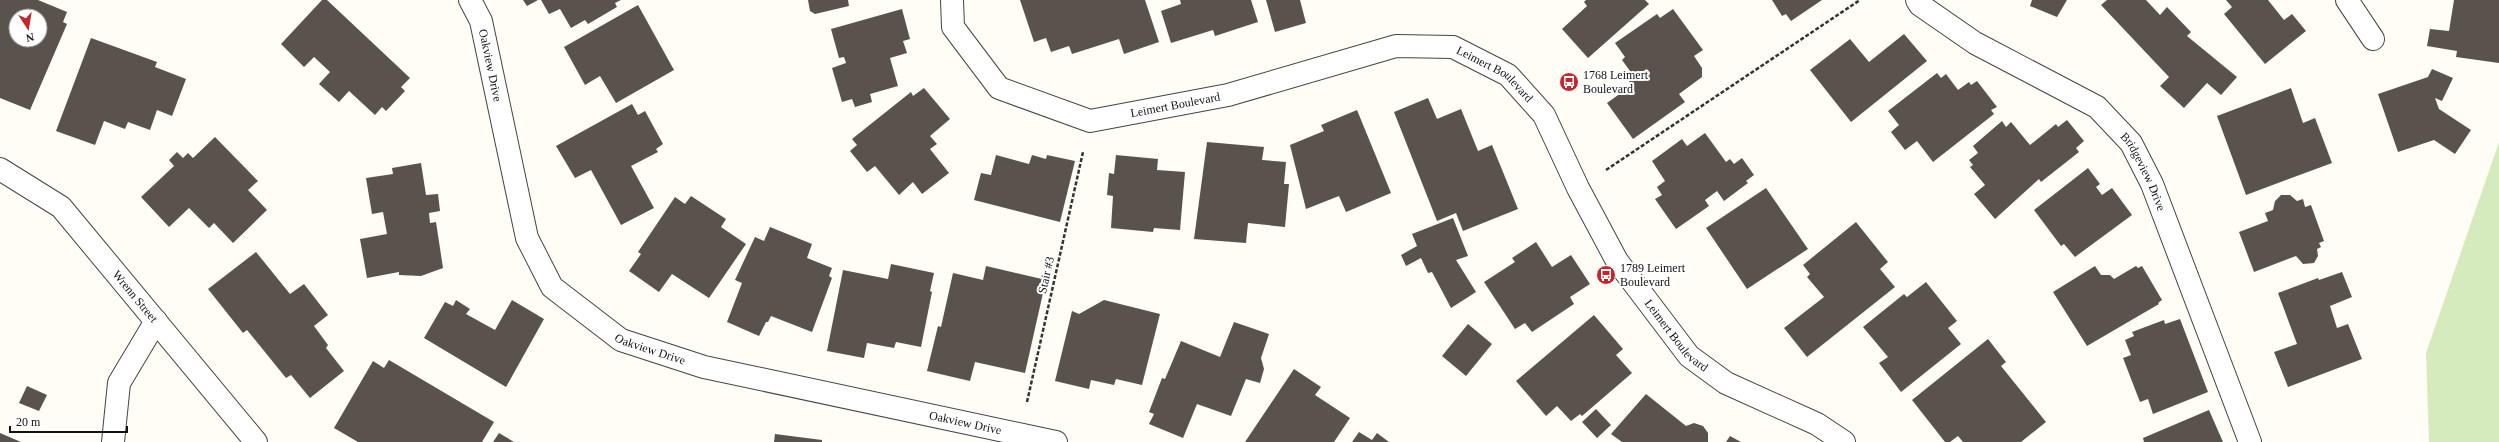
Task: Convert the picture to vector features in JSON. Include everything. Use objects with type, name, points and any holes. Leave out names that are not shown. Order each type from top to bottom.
[{"type":"street","name":"Oakview Drive","points":[[470,0],[481,21],[527,238],[552,287],[621,340],[704,367],[1056,442]]},
{"type":"street","points":[[952,0],[953,27],[999,88],[1090,121]]},
{"type":"street","name":"Bridgeview Drive","points":[[1916,0],[1920,5],[1975,43],[2097,107],[2130,143],[2152,184],[2250,442]]},
{"type":"street","points":[[2347,0],[2373,39]]},
{"type":"street","name":"Leimert Boulevard","points":[[1090,121],[1228,95],[1396,46],[1453,47],[1508,75],[1544,115],[1578,188],[1617,261],[1689,356],[1726,383],[1817,424],[1844,442]]},
{"type":"street","name":"Wrenn Street","points":[[0,169],[61,207],[256,442]]},
{"type":"street","points":[[113,442],[119,383],[156,321]]},
{"type":"path","points":[[1578,188],[1860,0]]},
{"type":"path","name":"Stair #3","points":[[1020,434],[1090,121]]},
{"type":"green space","points":[[2499,142],[2499,442],[2429,442],[2426,353]]},
{"type":"building","points":[[0,0],[38,0],[67,12],[63,22],[67,24],[30,110],[0,98]]},
{"type":"building","points":[[322,0],[327,0],[410,78],[401,87],[405,91],[386,111],[382,107],[375,115],[349,91],[339,102],[319,84],[330,72],[314,57],[304,67],[281,44]]},
{"type":"building","points":[[523,0],[538,0],[527,6]]},
{"type":"building","points":[[541,0],[621,0],[615,3],[617,7],[588,24],[585,20],[571,28],[560,9],[549,14]]},
{"type":"building","points":[[808,0],[848,0],[849,6],[815,14],[810,11]]},
{"type":"building","points":[[1020,0],[1145,0],[1159,42],[1124,54],[1119,39],[1072,54],[1069,46],[1051,52],[1046,38],[1034,42]]},
{"type":"building","points":[[1180,0],[1251,0],[1258,22],[1215,36],[1213,30],[1171,43],[1161,11],[1181,4]]},
{"type":"building","points":[[1266,0],[1300,0],[1306,23],[1275,32]]},
{"type":"building","points":[[1586,0],[1645,0],[1649,4],[1588,58],[1562,29],[1587,6],[1584,2]]},
{"type":"building","points":[[1772,0],[1822,0],[1791,21],[1786,14],[1782,16]]},
{"type":"building","points":[[2032,0],[2067,0],[2057,17],[2030,6]]},
{"type":"building","points":[[2107,0],[2146,0],[2160,15],[2167,7],[2191,32],[2187,36],[2237,77],[2221,95],[2207,83],[2184,108],[2160,86],[2169,77],[2101,5]]},
{"type":"building","points":[[2226,0],[2268,0],[2284,20],[2292,14],[2306,31],[2265,64],[2224,14],[2232,7]]},
{"type":"building","points":[[2454,0],[2499,0],[2499,63],[2456,57],[2457,51],[2427,46],[2430,29],[2449,31]]},
{"type":"building","points":[[638,5],[674,70],[616,103],[600,76],[585,85],[564,47]]},
{"type":"building","points":[[902,9],[910,39],[903,41],[907,53],[890,58],[898,86],[870,94],[872,102],[855,107],[852,99],[842,102],[832,68],[846,63],[844,57],[839,58],[831,29]]},
{"type":"building","points":[[1673,9],[1703,50],[1694,56],[1702,68],[1702,77],[1679,94],[1685,102],[1633,139],[1607,103],[1632,85],[1625,76],[1630,71],[1622,60],[1625,57],[1615,43],[1657,14],[1660,18]]},
{"type":"building","points":[[1904,34],[1927,61],[1851,122],[1810,70],[1850,39],[1869,62]]},
{"type":"building","points":[[91,38],[157,62],[155,67],[186,79],[172,116],[157,110],[150,130],[128,122],[125,129],[104,121],[95,145],[56,131]]},
{"type":"building","points":[[2432,69],[2453,78],[2442,101],[2435,98],[2439,109],[2471,130],[2455,154],[2434,140],[2398,152],[2378,94],[2428,77]]},
{"type":"building","points":[[1937,73],[1941,78],[1946,74],[1958,90],[1969,82],[1971,85],[1977,81],[1997,107],[1991,110],[1994,114],[1933,162],[1917,141],[1905,150],[1891,132],[1899,125],[1888,111]]},
{"type":"building","points":[[924,88],[950,119],[930,136],[937,144],[930,149],[949,173],[922,194],[913,182],[899,195],[875,166],[867,172],[850,151],[857,145],[852,139],[911,92],[913,96]]},
{"type":"building","points":[[2291,88],[2303,123],[2315,118],[2332,163],[2246,195],[2217,116]]},
{"type":"building","points":[[1428,98],[1437,119],[1461,109],[1478,151],[1492,145],[1518,209],[1463,231],[1456,213],[1437,221],[1394,112]]},
{"type":"building","points":[[632,104],[638,115],[645,111],[663,144],[656,149],[658,152],[631,166],[654,208],[621,225],[591,170],[575,178],[556,146]]},
{"type":"building","points":[[1357,110],[1391,193],[1346,212],[1339,196],[1306,209],[1290,145],[1324,131],[1321,125]]},
{"type":"building","points":[[2067,120],[2084,141],[2076,148],[2079,152],[2041,182],[2039,179],[1995,219],[1974,194],[1985,185],[1970,167],[1973,165],[1969,160],[1978,153],[1973,146],[2002,121],[2006,127],[2011,122],[2030,145],[2056,124],[2058,127]]},
{"type":"building","points":[[1705,133],[1726,162],[1730,159],[1734,164],[1742,158],[1754,175],[1746,181],[1748,183],[1724,201],[1717,191],[1705,200],[1709,206],[1676,229],[1655,199],[1662,195],[1657,187],[1665,181],[1652,161],[1682,139],[1687,146]]},
{"type":"building","points":[[215,137],[258,181],[248,190],[267,210],[233,243],[214,223],[209,228],[189,208],[169,227],[141,197],[174,166],[169,160],[177,152],[183,158],[188,153],[193,158]]},
{"type":"building","points":[[1207,142],[1264,147],[1262,160],[1286,162],[1284,184],[1289,184],[1285,227],[1248,223],[1246,243],[1194,239]]},
{"type":"building","points":[[996,155],[1029,164],[1032,155],[1046,159],[1047,155],[1075,161],[1060,222],[974,200],[981,173],[991,175]]},
{"type":"building","points":[[1116,155],[1158,159],[1157,170],[1185,172],[1180,230],[1154,228],[1153,232],[1111,228],[1113,196],[1107,195],[1109,173],[1114,174]]},
{"type":"building","points":[[421,163],[426,195],[438,194],[440,211],[429,213],[430,223],[436,222],[443,268],[421,276],[399,275],[399,272],[367,278],[360,239],[387,234],[383,212],[372,214],[366,178],[393,174],[392,168]]},
{"type":"building","points":[[2088,168],[2100,184],[2096,187],[2102,195],[2112,188],[2132,215],[2075,257],[2064,244],[2061,246],[2034,210]]},
{"type":"building","points":[[1766,188],[1808,249],[1747,289],[1706,228]]},
{"type":"building","points":[[2281,195],[2290,195],[2297,201],[2303,199],[2305,207],[2311,205],[2324,241],[2319,243],[2321,247],[2317,249],[2318,256],[2314,263],[2303,264],[2296,256],[2254,272],[2239,232],[2268,221],[2265,213],[2273,210],[2275,201]]},
{"type":"building","points":[[691,196],[726,219],[721,227],[746,244],[709,298],[672,274],[659,292],[629,271],[641,254],[638,252],[675,197],[685,204]]},
{"type":"building","points":[[1453,218],[1468,256],[1456,260],[1476,292],[1451,308],[1432,272],[1428,273],[1421,258],[1406,266],[1401,255],[1417,246],[1412,234]]},
{"type":"building","points":[[1856,222],[1888,262],[1880,269],[1895,287],[1807,357],[1784,328],[1824,297],[1807,277],[1810,274],[1803,265]]},
{"type":"building","points":[[770,227],[812,244],[807,258],[832,268],[829,276],[832,278],[812,332],[771,316],[768,322],[766,322],[759,336],[727,322],[742,283],[735,280],[755,237],[764,241]]},
{"type":"building","points":[[1536,242],[1552,267],[1571,255],[1590,284],[1570,297],[1574,304],[1532,332],[1525,323],[1515,329],[1484,282],[1515,262],[1512,258]]},
{"type":"building","points":[[256,252],[290,294],[304,284],[328,315],[314,326],[328,345],[326,348],[344,371],[310,398],[291,375],[286,378],[247,330],[243,333],[208,289]]},
{"type":"building","points":[[891,264],[934,273],[930,291],[932,292],[921,347],[896,342],[894,348],[867,343],[864,358],[827,351],[843,270],[888,279]]},
{"type":"building","points":[[986,266],[1042,279],[1039,292],[1043,293],[1025,373],[975,362],[970,381],[927,371],[938,326],[941,327],[953,273],[983,280]]},
{"type":"building","points":[[2095,266],[2101,275],[2110,275],[2114,279],[2136,266],[2138,268],[2142,266],[2162,300],[2158,303],[2159,304],[2087,346],[2053,292]]},
{"type":"building","points":[[2342,272],[2352,297],[2330,306],[2337,328],[2348,324],[2362,359],[2288,387],[2274,352],[2297,344],[2278,293],[2318,278],[2319,280]]},
{"type":"building","points":[[1926,282],[1957,321],[1948,328],[1961,344],[1901,392],[1879,363],[1888,357],[1863,327],[1904,294],[1907,297]]},
{"type":"building","points":[[456,300],[470,309],[466,314],[495,330],[512,300],[544,319],[506,387],[424,338],[445,302],[453,306]]},
{"type":"building","points":[[1104,300],[1160,314],[1142,385],[1116,379],[1114,385],[1091,380],[1089,389],[1055,381],[1072,311],[1079,314]]},
{"type":"building","points":[[1594,315],[1623,349],[1616,355],[1632,373],[1582,416],[1580,414],[1571,421],[1557,406],[1546,416],[1516,381]]},
{"type":"building","points":[[2180,319],[2208,392],[2153,414],[2148,399],[2140,402],[2123,358],[2131,355],[2125,340],[2134,336],[2132,332],[2164,320],[2165,324]]},
{"type":"building","points":[[1234,322],[1269,334],[1261,358],[1264,369],[1260,383],[1246,379],[1231,416],[1197,404],[1183,438],[1149,424],[1154,414],[1149,412],[1162,378],[1165,379],[1181,341],[1220,357]]},
{"type":"building","points":[[1468,324],[1492,344],[1466,376],[1442,356]]},
{"type":"building","points":[[1988,339],[2006,362],[2001,366],[2046,422],[2021,442],[1963,442],[1958,436],[1950,442],[1945,442],[1912,400]]},
{"type":"building","points":[[389,360],[494,422],[482,442],[358,442],[334,428],[373,361],[384,368]]},
{"type":"building","points":[[1294,369],[1321,387],[1315,395],[1350,418],[1334,442],[1245,442]]},
{"type":"building","points":[[27,386],[47,395],[39,411],[19,403]]},
{"type":"building","points":[[1646,394],[1686,426],[1694,423],[1703,426],[1708,433],[1708,442],[1622,442],[1611,434]]},
{"type":"building","points":[[1596,409],[1611,425],[1597,438],[1582,422]]},
{"type":"building","points":[[2209,410],[2223,442],[2144,442],[2143,438]]},
{"type":"building","points":[[1359,432],[1372,440],[1377,433],[1389,442],[1352,442]]},
{"type":"building","points":[[0,433],[21,442],[0,442]]},
{"type":"building","points":[[499,433],[514,442],[493,442]]},
{"type":"building","points":[[775,434],[822,440],[822,442],[774,442]]},
{"type":"building","points":[[1730,436],[1741,442],[1726,442]]},
{"type":"place","name":"1768 Leimert Boulevard","points":[[1569,82]]},
{"type":"place","name":"1789 Leimert Boulevard","points":[[1606,275]]}]
